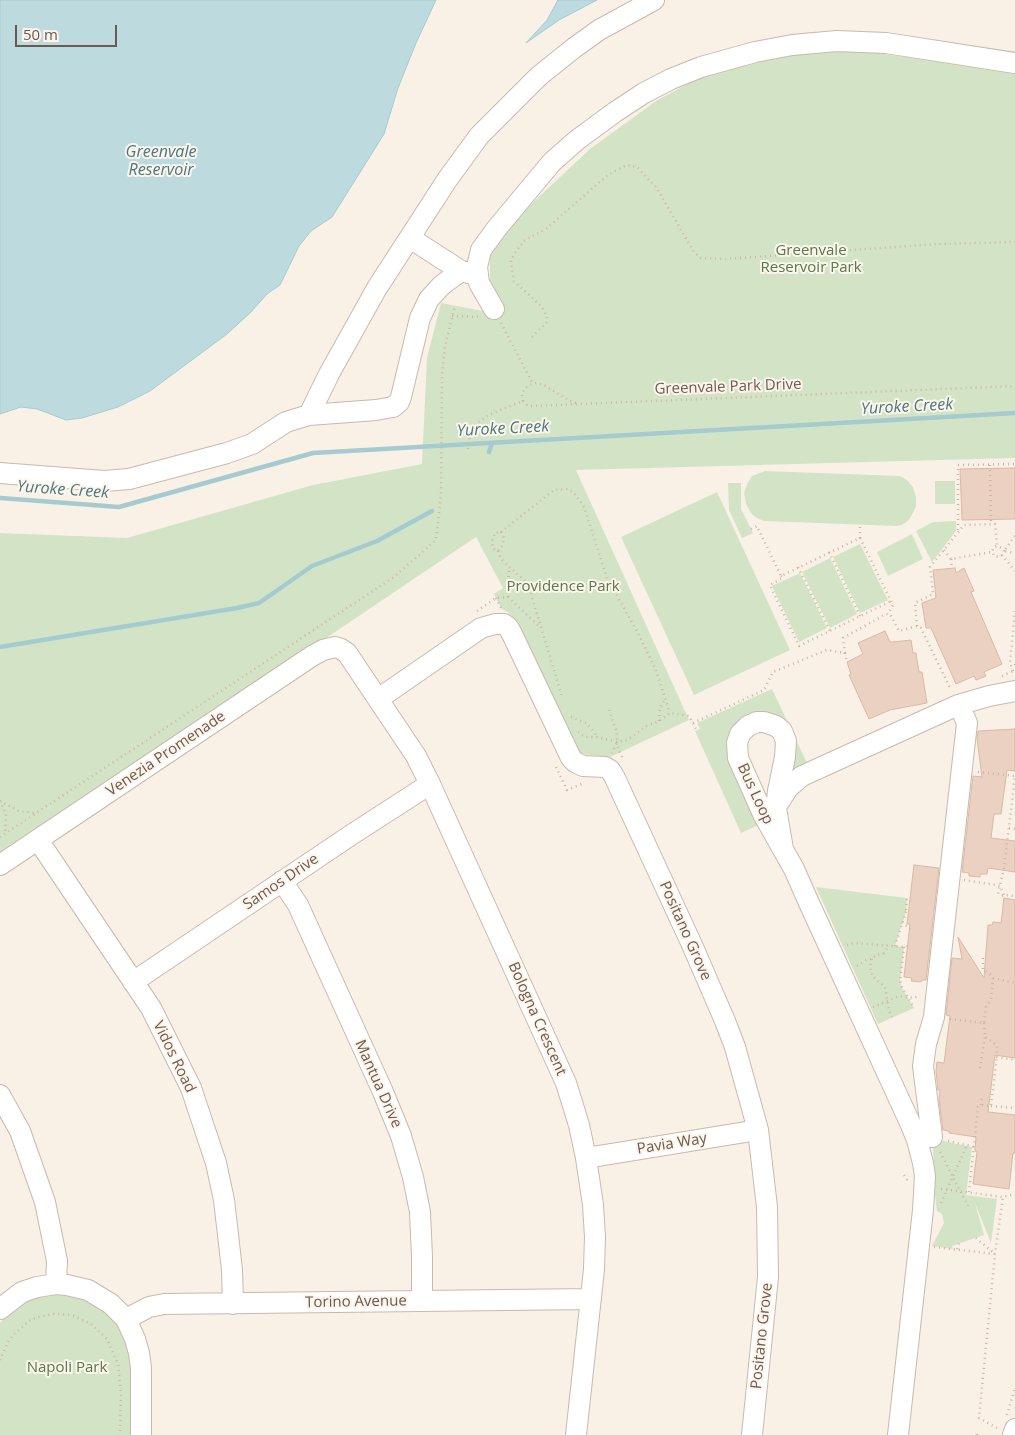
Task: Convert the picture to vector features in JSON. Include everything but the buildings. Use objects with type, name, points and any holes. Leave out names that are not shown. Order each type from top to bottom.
[{"type":"street","points":[[309,415],[329,374],[377,288],[446,180],[479,136],[539,76],[574,48],[599,30],[654,0]]},
{"type":"street","points":[[0,473],[104,481],[129,479],[227,453],[252,444],[286,422],[309,415],[385,409],[398,402],[402,397],[420,318],[429,299],[442,285],[469,273],[481,250],[515,205],[552,162],[577,140],[644,92],[701,67],[755,52],[837,41],[886,43],[1015,64]]},
{"type":"street","points":[[410,238],[469,273],[480,284],[493,318]]},
{"type":"street","points":[[378,699],[481,628],[495,624],[504,624],[512,634],[571,758],[583,766],[605,767]]},
{"type":"street","name":"Bologna Crescent","points":[[334,648],[342,649],[346,653],[416,756],[566,1083],[579,1125],[593,1204],[595,1237],[594,1269],[576,1435]]},
{"type":"street","name":"Venezia Promenade","points":[[0,865],[312,656],[322,650],[334,648]]},
{"type":"street","points":[[776,808],[788,788],[802,776],[958,705],[1015,691]]},
{"type":"street","points":[[932,1137],[923,1066],[926,1044],[934,1017],[938,988],[966,732],[964,716]]},
{"type":"street","name":"Bus Loop","points":[[757,722],[776,726],[782,731],[786,742],[776,808],[783,849],[763,814],[737,752],[740,734],[748,726],[757,722]]},
{"type":"street","name":"Positano Grove","points":[[605,767],[610,770],[620,788],[715,996],[735,1046],[758,1130],[767,1207],[768,1277],[752,1435]]},
{"type":"street","name":"Samos Drive","points":[[133,982],[430,784]]},
{"type":"street","name":"Vidos Road","points":[[38,840],[151,1008],[191,1088],[213,1154],[224,1200],[232,1270],[233,1304]]},
{"type":"street","points":[[783,849],[911,1125],[923,1163],[925,1176],[923,1210],[898,1435]]},
{"type":"street","name":"Mantua Drive","points":[[282,881],[298,905],[401,1136],[413,1177],[420,1212],[422,1302]]},
{"type":"street","points":[[0,1095],[20,1131],[45,1202],[56,1261],[56,1284]]},
{"type":"street","name":"Pavia Way","points":[[586,1158],[758,1130]]},
{"type":"street","points":[[0,1309],[22,1292],[56,1284],[82,1288],[101,1296],[111,1304],[126,1320],[135,1338],[139,1353],[142,1435]]},
{"type":"street","name":"Torino Avenue","points":[[126,1320],[141,1310],[157,1304],[591,1299]]},
{"type":"path","points":[[532,337],[546,322],[547,317],[542,307],[514,281],[511,261],[515,253],[524,241],[546,228],[609,174],[627,166],[636,167],[656,187],[694,252],[701,258],[727,259],[937,244],[1015,242]]},
{"type":"path","points":[[0,837],[394,578],[436,540],[439,520],[442,451],[442,375],[445,346],[455,306]]},
{"type":"path","points":[[452,316],[493,318],[533,384]]},
{"type":"path","points":[[468,449],[473,428],[479,422],[488,415],[523,401],[524,389],[533,384],[544,385],[570,402],[580,404]]},
{"type":"path","name":"Greenvale Park Drive","points":[[523,401],[528,406],[532,406],[1015,386]]},
{"type":"path","points":[[958,532],[958,465],[1015,464]]},
{"type":"path","points":[[990,465],[991,524]]},
{"type":"path","points":[[498,551],[492,548],[492,541],[496,534],[554,490],[568,489],[574,493],[584,507],[607,578],[655,668],[670,713]]},
{"type":"path","points":[[917,626],[915,603],[933,594],[930,567],[964,525],[996,524],[997,546]]},
{"type":"path","points":[[847,662],[843,638],[888,614],[893,605],[860,538],[860,525]]},
{"type":"path","points":[[751,529],[757,526],[783,578],[770,585],[799,646],[891,601]]},
{"type":"path","points":[[501,532],[504,538],[498,555],[529,587],[564,704]]},
{"type":"path","points":[[992,552],[996,557],[1003,553],[1015,536]]},
{"type":"path","points":[[781,576],[860,538]]},
{"type":"path","points":[[951,559],[992,552],[997,546]]},
{"type":"path","points":[[997,546],[1001,546],[1003,553],[1015,571]]},
{"type":"path","points":[[944,550],[951,559],[952,568]]},
{"type":"path","points":[[829,552],[860,616]]},
{"type":"path","points":[[1003,553],[1015,553]]},
{"type":"path","points":[[798,567],[830,631]]},
{"type":"path","points":[[508,597],[509,568]]},
{"type":"path","points":[[501,608],[496,598],[508,597],[537,623],[542,630]]},
{"type":"path","points":[[1014,670],[1010,663],[1015,611]]},
{"type":"path","points":[[888,614],[899,630],[917,626],[921,628],[954,696]]},
{"type":"path","points":[[693,723],[764,690],[773,672],[827,650],[846,653]]},
{"type":"path","points":[[1014,670],[1015,664]]},
{"type":"path","points":[[659,721],[660,707],[666,698]]},
{"type":"path","points":[[568,710],[573,723]]},
{"type":"path","points":[[609,710],[616,727],[620,752]]},
{"type":"path","points":[[575,727],[578,733],[586,737],[598,737],[617,742],[627,740],[670,713],[689,716],[696,729]]},
{"type":"path","points":[[571,717],[586,723],[598,737]]},
{"type":"path","points":[[605,767],[617,742]]},
{"type":"path","points":[[962,770],[1015,776],[1004,868],[998,894]]},
{"type":"path","points":[[567,790],[588,781]]},
{"type":"path","points":[[0,801],[19,811],[37,814]]},
{"type":"path","points":[[0,801],[6,814],[5,833]]},
{"type":"path","points":[[1009,828],[1015,829]]},
{"type":"path","points":[[950,878],[997,884],[1000,886]]},
{"type":"path","points":[[1000,886],[1003,896],[1015,896]]},
{"type":"path","points":[[895,946],[907,911],[907,898]]},
{"type":"path","points":[[902,922],[910,929]]},
{"type":"path","points":[[842,947],[854,942],[906,947],[900,981],[914,1008]]},
{"type":"path","points":[[888,945],[884,953],[876,955],[872,959],[870,966],[872,976],[886,987],[892,1017]]},
{"type":"path","points":[[983,957],[982,970],[993,978],[1015,983]]},
{"type":"path","points":[[852,969],[868,959],[872,959]]},
{"type":"path","points":[[980,1068],[985,1038],[986,1007],[991,999],[993,978]]},
{"type":"path","points":[[870,1009],[899,996],[914,998],[938,988]]},
{"type":"path","points":[[934,1017],[984,1023]]},
{"type":"path","points":[[985,1038],[998,1047],[991,1106]]},
{"type":"path","points":[[997,1057],[1015,1060]]},
{"type":"path","points":[[969,1192],[978,1107],[981,1105],[982,1096]]},
{"type":"path","points":[[981,1105],[1015,1108]]},
{"type":"path","points":[[932,1137],[974,1147]]},
{"type":"path","points":[[932,1137],[968,1206]]},
{"type":"path","points":[[940,1204],[967,1145]]},
{"type":"path","points":[[933,1188],[1004,1197],[1015,1194]]},
{"type":"path","points":[[1004,1197],[996,1254],[979,1418],[998,1429],[1009,1428],[1015,1388]]},
{"type":"path","points":[[976,1238],[996,1254]]},
{"type":"path","points":[[957,1250],[959,1243]]},
{"type":"path","points":[[932,1246],[996,1254]]},
{"type":"path","points":[[0,1360],[13,1335],[37,1317],[54,1314],[71,1315],[91,1324],[107,1339],[118,1364],[121,1394],[120,1435]]},
{"type":"path","points":[[977,1430],[977,1435]]},
{"type":"green space","name":"Greenvale Reservoir Park","points":[[807,51],[860,51],[1015,71],[1015,458],[576,470],[689,720],[610,757],[581,754],[575,749],[512,618],[509,613],[501,608],[494,594],[503,588],[476,537],[0,858],[0,533],[127,538],[313,485],[422,464],[427,358],[441,303],[483,311],[504,308],[490,287],[490,255],[511,223],[590,149],[656,101],[704,75]]},
{"type":"green space","points":[[765,471],[900,476],[913,487],[916,507],[909,520],[902,525],[896,526],[764,521],[751,513],[746,504],[744,493],[752,476]]},
{"type":"green space","points":[[935,481],[955,481],[955,504],[935,504]]},
{"type":"green space","points":[[728,483],[741,483],[741,509],[753,533],[742,538],[729,510]]},
{"type":"green space","points":[[717,492],[790,650],[694,695],[621,537]]},
{"type":"green space","points":[[956,521],[956,531],[932,562],[916,531],[933,522]]},
{"type":"green space","points":[[912,534],[923,559],[888,576],[877,552]]},
{"type":"green space","points":[[860,544],[888,600],[860,613],[833,557]]},
{"type":"green space","points":[[830,558],[857,614],[830,628],[802,572]]},
{"type":"green space","points":[[800,573],[827,628],[799,642],[772,586]]},
{"type":"green space","points":[[772,689],[808,765],[790,777],[791,738],[737,727],[761,824],[741,833],[695,731],[700,729],[697,723]]},
{"type":"green space","points":[[816,887],[907,898],[906,912],[895,946],[904,947],[900,981],[914,1008],[878,1024]]},
{"type":"green space","points":[[933,1139],[972,1147],[966,1195],[997,1199],[991,1243],[975,1203],[984,1235],[952,1246],[953,1249],[932,1246],[944,1223],[942,1214],[937,1211],[934,1188]]},
{"type":"green space","name":"Napoli Park","points":[[69,1294],[93,1300],[115,1320],[124,1332],[132,1353],[135,1435],[0,1435],[0,1323],[8,1313],[24,1303],[37,1297]]},
{"type":"water","name":"Greenvale Reservoir","points":[[0,0],[436,0],[398,88],[384,134],[332,217],[311,231],[299,246],[280,285],[267,294],[227,334],[150,391],[118,407],[82,418],[66,420],[37,409],[21,407],[0,414]]},
{"type":"water","points":[[558,0],[597,0],[559,20],[526,43],[547,20]]},
{"type":"waterway","name":"Yuroke Creek","points":[[0,498],[119,507],[313,453],[1015,413]]},
{"type":"waterway","points":[[489,452],[492,443]]},
{"type":"waterway","points":[[0,647],[259,603],[312,566],[377,541],[432,511]]},
{"type":"park label","name":"Providence Park","points":[[563,587]]}]
